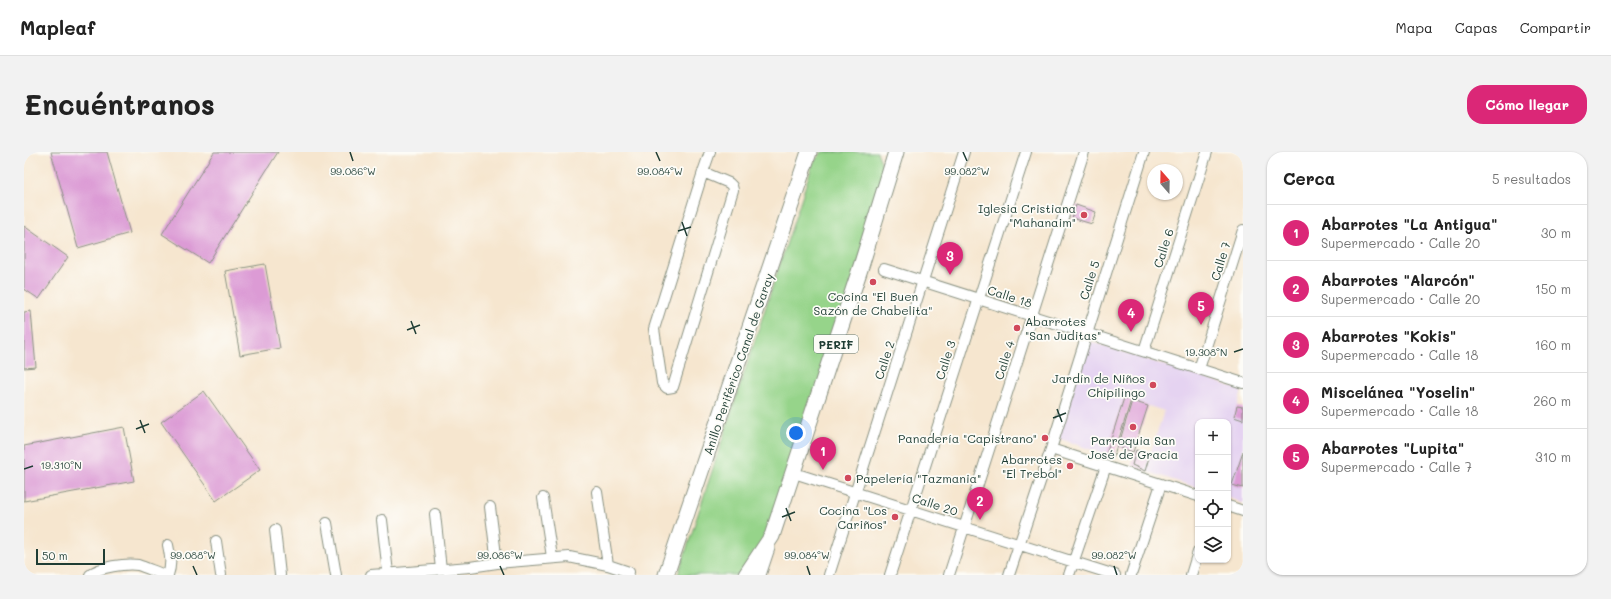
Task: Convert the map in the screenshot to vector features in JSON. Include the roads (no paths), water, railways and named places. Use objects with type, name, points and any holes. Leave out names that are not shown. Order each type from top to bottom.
[{"type":"highway","name":"Anillo Periférico Canal de Garay","points":[[666,575],[809,152]]},
{"type":"highway","points":[[888,152],[890,162],[888,177]]},
{"type":"highway","name":"PERIF","points":[[746,575],[772,536],[862,263],[896,152]]},
{"type":"main road","name":"PERIF","points":[[758,575],[772,536]]},
{"type":"street","points":[[703,172],[729,183],[733,190],[673,387],[667,388],[662,383],[654,329],[703,172],[710,152]]},
{"type":"street","name":"Calle 2","points":[[830,575],[964,152]]},
{"type":"street","name":"Calle 3","points":[[890,575],[1026,152]]},
{"type":"street","name":"Calle 4","points":[[949,575],[1084,152]]},
{"type":"street","name":"Calle 5","points":[[1009,575],[1051,449],[1086,333],[1144,152]]},
{"type":"street","name":"Calle 6","points":[[1144,351],[1207,152]]},
{"type":"street","name":"Calle 7","points":[[1200,369],[1243,230]]},
{"type":"street","name":"Calle 18","points":[[884,269],[1243,383]]},
{"type":"street","points":[[1051,449],[1195,495]]},
{"type":"street","points":[[1069,575],[1106,466]]},
{"type":"street","name":"Calle 20","points":[[794,473],[1115,575]]},
{"type":"street","points":[[1131,575],[1161,484]]},
{"type":"street","points":[[597,492],[608,565]]},
{"type":"street","points":[[543,498],[552,557]]},
{"type":"street","points":[[490,507],[497,563]]},
{"type":"street","points":[[1231,507],[1243,511]]},
{"type":"street","points":[[434,514],[442,569]]},
{"type":"street","points":[[382,520],[388,573]]},
{"type":"street","points":[[327,523],[336,575]]},
{"type":"street","points":[[275,530],[280,575]]},
{"type":"street","points":[[216,541],[221,575]]},
{"type":"street","points":[[168,545],[171,561],[168,575]]},
{"type":"street","points":[[371,575],[442,569],[471,571],[497,563],[552,557],[569,557],[608,565],[629,572],[628,575]]},
{"type":"street","points":[[1191,575],[1195,562]]},
{"type":"street","points":[[90,575],[98,570],[116,566],[136,565],[165,575]]},
{"type":"place","name":"Iglesia Cristiana \"Mahanaim\"","points":[[1084,215]]},
{"type":"place","name":"Abarrotes \"Kokis\"","points":[[950,275]]},
{"type":"place","name":"Cocina \"El Buen Sazón de Chabelita\"","points":[[873,282]]},
{"type":"place","name":"Abarrotes \"Lupita\"","points":[[1201,325]]},
{"type":"place","name":"Abarrotes \"San Juditas\"","points":[[1017,328]]},
{"type":"place","name":"Miscelánea \"Yoselin\"","points":[[1131,332]]},
{"type":"place","name":"Jardín de Niños Chipilingo","points":[[1153,385]]},
{"type":"place","name":"Parroquia San José de Gracia","points":[[1133,427]]},
{"type":"place","name":"Panadería \"Capistrano\"","points":[[1045,438]]},
{"type":"place","name":"Abarrotes \"El Trebol\"","points":[[1070,466]]},
{"type":"place","name":"Abarrotes \"La Antigua\"","points":[[823,470]]},
{"type":"place","name":"Papelería \"Tazmania\"","points":[[848,478]]},
{"type":"place","name":"Cocina \"Los Cariños\"","points":[[895,517]]},
{"type":"place","name":"Abarrotes \"Alarcón\"","points":[[980,520]]}]
